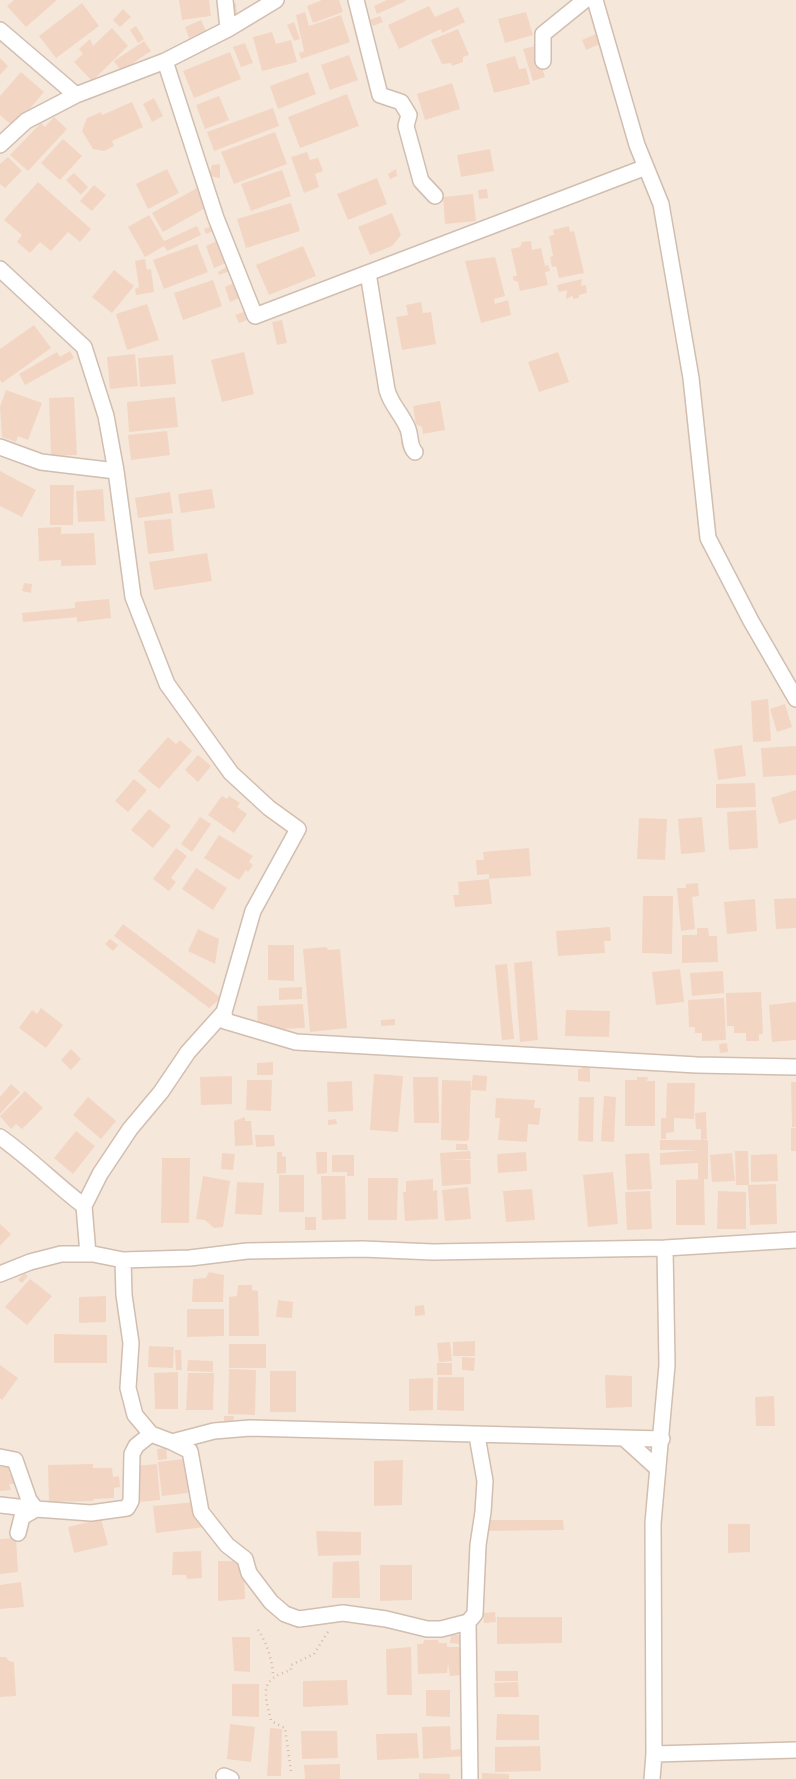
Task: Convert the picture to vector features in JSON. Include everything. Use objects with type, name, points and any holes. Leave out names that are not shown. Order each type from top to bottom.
[{"type":"street","points":[[225,0],[228,29]]},
{"type":"street","points":[[0,145],[26,121],[76,95],[165,61],[228,29],[276,0]]},
{"type":"street","points":[[356,0],[380,95],[401,102],[409,115],[406,126],[421,181],[435,196]]},
{"type":"street","points":[[544,61],[542,34],[585,0]]},
{"type":"street","points":[[595,0],[637,145],[661,204],[691,378],[708,538],[751,621],[796,699]]},
{"type":"street","points":[[0,30],[76,95]]},
{"type":"street","points":[[165,61],[216,218],[255,316],[646,167]]},
{"type":"street","points":[[0,269],[84,347],[106,416],[116,471],[133,597],[167,684],[231,773],[269,808],[298,829],[253,911],[224,1012],[225,1021],[296,1042],[697,1065],[796,1066]]},
{"type":"street","points":[[368,273],[387,390],[391,404],[397,410],[408,430],[412,449],[415,452]]},
{"type":"street","points":[[0,447],[41,462],[116,471]]},
{"type":"street","points":[[88,1254],[84,1206],[100,1174],[130,1129],[161,1092],[188,1052],[224,1012]]},
{"type":"street","points":[[0,1137],[23,1153],[61,1189],[84,1206]]},
{"type":"street","points":[[0,1274],[30,1262],[61,1254],[88,1254],[124,1260],[190,1258],[248,1251],[362,1249],[433,1252],[665,1248],[796,1240]]},
{"type":"street","points":[[652,1779],[654,1754],[653,1523],[662,1439],[667,1365],[665,1248]]},
{"type":"street","points":[[124,1260],[124,1295],[131,1343],[128,1388],[135,1414],[151,1434],[190,1451],[201,1512],[227,1544],[245,1559],[249,1572],[271,1602],[285,1614],[299,1619],[343,1613],[365,1615],[427,1629],[441,1629],[468,1622],[475,1614],[478,1545],[485,1481],[477,1436]]},
{"type":"street","points":[[172,1442],[214,1431],[250,1428],[418,1432],[477,1436],[662,1439]]},
{"type":"street","points":[[0,1505],[91,1512],[127,1508],[131,1501],[132,1454],[136,1446],[151,1434]]},
{"type":"street","points":[[625,1439],[658,1469]]},
{"type":"street","points":[[0,1457],[15,1460],[29,1500],[36,1509]]},
{"type":"street","points":[[18,1534],[22,1517],[36,1509]]},
{"type":"street","points":[[468,1622],[470,1779]]},
{"type":"street","points":[[654,1754],[796,1750]]},
{"type":"path","points":[[273,1675],[292,1670],[292,1665],[314,1654],[328,1634],[335,1614]]},
{"type":"path","points":[[258,1630],[263,1636],[273,1667],[273,1675],[267,1683],[267,1707],[271,1721],[285,1728],[291,1771]]},
{"type":"shaded area","points":[[0,0],[796,0],[796,1779],[0,1779]]},
{"type":"building","points":[[14,0],[57,0],[26,27],[7,6]]},
{"type":"building","points":[[179,0],[209,0],[211,16],[182,20]]},
{"type":"building","points":[[322,0],[339,0],[343,12],[313,23],[307,6]]},
{"type":"building","points":[[387,0],[406,1],[377,14],[374,6]]},
{"type":"building","points":[[82,3],[99,26],[56,58],[39,36]]},
{"type":"building","points":[[229,3],[236,3],[237,16],[230,16]]},
{"type":"building","points":[[429,6],[435,17],[458,7],[465,22],[442,33],[441,29],[399,49],[388,25]]},
{"type":"building","points":[[123,9],[131,17],[120,27],[113,20]]},
{"type":"building","points":[[305,12],[309,26],[341,15],[350,42],[301,59],[299,53],[304,51],[296,15]]},
{"type":"building","points":[[526,12],[533,35],[505,43],[498,19]]},
{"type":"building","points":[[380,16],[383,22],[373,26],[370,20]]},
{"type":"building","points":[[201,20],[206,31],[189,38],[185,27]]},
{"type":"building","points":[[294,22],[300,39],[294,41],[287,25]]},
{"type":"building","points":[[136,26],[144,39],[138,43],[130,30]]},
{"type":"building","points":[[112,28],[128,46],[92,81],[74,62],[83,54],[79,49],[90,39],[93,46]]},
{"type":"building","points":[[458,29],[469,55],[463,57],[463,62],[452,66],[451,63],[442,64],[431,40]]},
{"type":"building","points":[[272,32],[276,44],[291,40],[297,62],[262,71],[253,37]]},
{"type":"building","points":[[596,34],[600,44],[586,50],[582,40]]},
{"type":"building","points":[[144,41],[151,51],[121,71],[114,61]]},
{"type":"building","points":[[245,43],[253,63],[241,67],[233,47]]},
{"type":"building","points":[[535,46],[545,77],[533,81],[523,49]]},
{"type":"building","points":[[230,52],[241,79],[194,98],[183,71]]},
{"type":"building","points":[[349,55],[358,80],[330,90],[321,65]]},
{"type":"building","points":[[515,56],[519,69],[526,68],[530,84],[494,93],[486,64]]},
{"type":"building","points":[[0,58],[8,66],[0,75]]},
{"type":"building","points":[[21,72],[44,92],[14,127],[0,115],[0,96]]},
{"type":"building","points":[[308,72],[316,94],[278,109],[270,86]]},
{"type":"building","points":[[452,83],[460,109],[425,120],[417,94]]},
{"type":"building","points":[[347,94],[359,126],[300,148],[288,117]]},
{"type":"building","points":[[219,96],[229,120],[205,129],[196,105]]},
{"type":"building","points":[[154,98],[163,116],[152,122],[143,104]]},
{"type":"building","points":[[132,102],[143,127],[112,141],[114,146],[104,151],[93,149],[82,131],[87,118],[101,112],[102,115]]},
{"type":"building","points":[[273,108],[279,126],[214,151],[207,132]]},
{"type":"building","points":[[54,117],[67,129],[28,171],[10,155],[41,123],[45,127]]},
{"type":"building","points":[[275,132],[287,164],[234,184],[221,152]]},
{"type":"building","points":[[63,139],[82,156],[60,180],[41,163]]},
{"type":"building","points":[[490,149],[494,171],[461,177],[457,155]]},
{"type":"building","points":[[307,152],[310,160],[318,158],[323,171],[315,174],[319,187],[304,193],[291,157]]},
{"type":"building","points":[[8,157],[22,171],[5,188],[0,184],[0,164]]},
{"type":"building","points":[[220,164],[220,178],[209,176],[212,165]]},
{"type":"building","points":[[167,169],[179,193],[148,209],[136,184]]},
{"type":"building","points":[[396,169],[397,176],[390,179],[388,174]]},
{"type":"building","points":[[282,170],[291,196],[251,211],[241,184]]},
{"type":"building","points":[[74,173],[88,187],[81,195],[66,180]]},
{"type":"building","points":[[377,178],[387,204],[348,220],[337,194]]},
{"type":"building","points":[[38,182],[91,229],[80,242],[68,232],[51,251],[40,242],[30,253],[17,242],[22,235],[4,220]]},
{"type":"building","points":[[94,185],[106,195],[92,211],[80,201]]},
{"type":"building","points":[[197,188],[207,207],[163,232],[152,213]]},
{"type":"building","points":[[487,189],[488,198],[479,199],[478,190]]},
{"type":"building","points":[[473,194],[476,221],[445,224],[443,197]]},
{"type":"building","points":[[291,203],[300,231],[246,248],[237,219]]},
{"type":"building","points":[[392,213],[401,235],[392,246],[370,255],[358,227]]},
{"type":"building","points":[[149,215],[164,241],[197,226],[201,235],[167,251],[164,246],[145,257],[128,227]]},
{"type":"building","points":[[214,225],[216,230],[206,234],[204,229]]},
{"type":"building","points":[[569,226],[570,232],[574,231],[584,273],[559,278],[556,266],[552,267],[550,257],[553,256],[549,236],[554,235],[553,230]]},
{"type":"building","points":[[217,241],[226,263],[214,268],[206,246]]},
{"type":"building","points":[[531,241],[532,250],[541,248],[545,266],[548,265],[550,271],[545,272],[548,285],[520,291],[518,282],[513,280],[513,276],[517,276],[511,249],[520,247],[522,242]]},
{"type":"building","points":[[197,244],[208,272],[164,289],[153,260]]},
{"type":"building","points":[[303,246],[316,276],[269,295],[256,265]]},
{"type":"building","points":[[495,257],[505,296],[494,299],[495,304],[508,300],[511,315],[481,323],[465,261]]},
{"type":"building","points":[[145,259],[147,270],[151,269],[154,292],[136,295],[135,289],[139,287],[135,261]]},
{"type":"building","points":[[228,266],[230,271],[219,275],[218,272]]},
{"type":"building","points":[[114,270],[134,286],[112,313],[92,297]]},
{"type":"building","points":[[582,279],[581,286],[586,285],[587,293],[579,295],[579,298],[573,299],[573,296],[566,299],[567,290],[559,292],[557,285]]},
{"type":"building","points":[[213,280],[222,306],[183,320],[174,293]]},
{"type":"building","points":[[234,283],[239,298],[230,302],[225,287]]},
{"type":"building","points":[[421,302],[423,313],[431,312],[436,344],[402,350],[396,317],[408,315],[406,305]]},
{"type":"building","points":[[147,304],[159,340],[127,350],[116,314]]},
{"type":"building","points":[[244,312],[247,320],[239,323],[235,315]]},
{"type":"building","points":[[282,320],[287,343],[277,345],[272,322]]},
{"type":"building","points":[[34,325],[51,348],[2,383],[0,380],[0,349]]},
{"type":"building","points":[[70,351],[74,358],[25,385],[19,374],[57,352],[60,357]]},
{"type":"building","points":[[244,352],[254,394],[222,402],[211,360]]},
{"type":"building","points":[[558,352],[569,382],[539,392],[528,362]]},
{"type":"building","points":[[135,354],[138,386],[110,389],[107,357]]},
{"type":"building","points":[[173,355],[176,384],[140,387],[138,358]]},
{"type":"building","points":[[6,390],[42,403],[28,440],[18,436],[16,442],[2,437],[0,407]]},
{"type":"building","points":[[74,397],[77,455],[51,456],[49,398]]},
{"type":"building","points":[[175,397],[178,427],[129,432],[127,402]]},
{"type":"building","points":[[440,401],[445,430],[423,434],[422,427],[416,424],[413,406]]},
{"type":"building","points":[[167,431],[170,455],[131,460],[128,435]]},
{"type":"building","points":[[0,471],[36,490],[22,517],[0,506]]},
{"type":"building","points":[[50,485],[74,485],[73,525],[50,525]]},
{"type":"building","points":[[103,489],[105,521],[78,522],[76,491]]},
{"type":"building","points":[[212,489],[215,508],[181,513],[178,494]]},
{"type":"building","points":[[170,492],[173,513],[138,518],[135,498]]},
{"type":"building","points":[[171,519],[174,551],[148,554],[144,521]]},
{"type":"building","points":[[61,527],[61,534],[94,533],[96,565],[61,566],[61,560],[39,561],[38,528]]},
{"type":"building","points":[[207,553],[212,581],[154,590],[149,562]]},
{"type":"building","points":[[24,583],[32,584],[31,593],[22,591]]},
{"type":"building","points":[[109,599],[111,618],[77,622],[77,617],[23,622],[22,613],[75,608],[75,602]]},
{"type":"building","points":[[768,699],[771,741],[753,742],[751,701]]},
{"type":"building","points":[[785,704],[792,727],[777,732],[770,709]]},
{"type":"building","points":[[168,737],[176,744],[180,740],[192,751],[159,789],[138,771]]},
{"type":"building","points":[[742,745],[746,776],[718,780],[714,749]]},
{"type":"building","points":[[796,746],[796,775],[763,777],[761,748]]},
{"type":"building","points":[[198,755],[211,766],[198,782],[185,770]]},
{"type":"building","points":[[134,779],[147,790],[128,812],[115,801]]},
{"type":"building","points":[[755,783],[756,807],[716,808],[716,784]]},
{"type":"building","points":[[796,790],[796,819],[779,824],[771,798]]},
{"type":"building","points":[[222,796],[227,799],[229,796],[240,803],[237,807],[247,814],[234,833],[208,815]]},
{"type":"building","points":[[149,809],[171,826],[153,848],[131,830]]},
{"type":"building","points":[[756,810],[758,848],[729,850],[727,812]]},
{"type":"building","points":[[200,817],[211,824],[192,852],[181,844]]},
{"type":"building","points":[[702,817],[705,852],[681,854],[678,819]]},
{"type":"building","points":[[639,818],[667,819],[665,860],[637,859]]},
{"type":"building","points":[[219,835],[253,856],[249,862],[253,865],[248,872],[246,870],[239,880],[204,858]]},
{"type":"building","points":[[176,848],[187,856],[171,878],[176,882],[169,891],[153,879]]},
{"type":"building","points":[[529,848],[531,876],[489,879],[489,874],[477,875],[476,860],[484,860],[483,852]]},
{"type":"building","points":[[196,868],[227,888],[213,910],[182,889]]},
{"type":"building","points":[[489,879],[492,904],[455,907],[453,895],[459,895],[458,882]]},
{"type":"building","points":[[698,883],[699,896],[692,897],[695,929],[681,931],[677,888],[686,888],[686,884]]},
{"type":"building","points":[[643,896],[673,896],[672,954],[642,953]]},
{"type":"building","points":[[796,898],[796,928],[776,929],[774,899]]},
{"type":"building","points":[[755,899],[757,931],[727,934],[724,902]]},
{"type":"building","points":[[123,924],[221,998],[209,1008],[114,936]]},
{"type":"building","points":[[610,927],[611,941],[604,941],[605,953],[558,956],[556,931]]},
{"type":"building","points":[[697,928],[708,928],[709,936],[717,936],[718,962],[682,963],[682,935],[697,935]]},
{"type":"building","points":[[198,929],[219,939],[215,964],[188,951]]},
{"type":"building","points":[[110,939],[118,945],[113,951],[105,944]]},
{"type":"building","points":[[268,945],[294,945],[294,981],[268,980]]},
{"type":"building","points":[[326,947],[329,950],[340,949],[347,1028],[310,1032],[303,949]]},
{"type":"building","points":[[532,961],[538,1040],[520,1042],[514,963]]},
{"type":"building","points":[[507,964],[514,1039],[502,1040],[495,965]]},
{"type":"building","points":[[680,969],[684,1002],[656,1005],[652,972]]},
{"type":"building","points":[[723,971],[724,993],[692,996],[690,973]]},
{"type":"building","points":[[302,987],[302,999],[279,1000],[279,988]]},
{"type":"building","points":[[761,992],[763,1034],[759,1034],[759,1041],[746,1041],[746,1033],[734,1033],[734,1026],[727,1026],[726,993]]},
{"type":"building","points":[[724,998],[726,1040],[702,1041],[702,1033],[695,1033],[695,1027],[689,1027],[688,1000]]},
{"type":"building","points":[[796,1002],[796,1040],[772,1042],[769,1005]]},
{"type":"building","points":[[303,1004],[305,1028],[258,1030],[257,1006]]},
{"type":"building","points":[[41,1008],[63,1025],[46,1048],[19,1028],[32,1010],[37,1014]]},
{"type":"building","points":[[566,1010],[610,1011],[609,1037],[565,1036]]},
{"type":"building","points":[[395,1019],[395,1025],[381,1026],[381,1020]]},
{"type":"building","points":[[727,1043],[728,1052],[720,1053],[719,1044]]},
{"type":"building","points":[[71,1049],[81,1059],[71,1070],[61,1060]]},
{"type":"building","points":[[273,1062],[273,1075],[257,1075],[257,1063]]},
{"type":"building","points":[[582,1064],[590,1064],[590,1082],[578,1081],[578,1069],[582,1069]]},
{"type":"building","points":[[374,1074],[403,1076],[398,1132],[370,1130]]},
{"type":"building","points":[[473,1075],[487,1076],[486,1091],[471,1090]]},
{"type":"building","points":[[232,1076],[232,1104],[201,1105],[200,1077]]},
{"type":"building","points":[[413,1077],[438,1077],[439,1123],[414,1123]]},
{"type":"building","points":[[637,1077],[648,1077],[647,1081],[655,1081],[655,1126],[625,1126],[625,1080],[637,1080]]},
{"type":"building","points":[[247,1080],[272,1080],[271,1111],[246,1110]]},
{"type":"building","points":[[442,1080],[471,1081],[469,1139],[467,1141],[441,1140]]},
{"type":"building","points":[[352,1081],[353,1111],[328,1112],[327,1082]]},
{"type":"building","points":[[791,1082],[796,1082],[796,1127],[792,1127]]},
{"type":"building","points":[[667,1083],[695,1083],[694,1119],[674,1118],[674,1132],[666,1133],[666,1139],[661,1139],[661,1118],[666,1118]]},
{"type":"building","points":[[11,1084],[20,1092],[0,1114],[0,1097]]},
{"type":"building","points":[[25,1091],[43,1108],[22,1129],[16,1124],[11,1129],[0,1116]]},
{"type":"building","points":[[604,1096],[616,1097],[614,1142],[601,1141]]},
{"type":"building","points":[[88,1097],[116,1121],[101,1139],[73,1115]]},
{"type":"building","points":[[579,1097],[594,1097],[593,1142],[578,1141]]},
{"type":"building","points":[[496,1098],[535,1100],[534,1108],[541,1108],[539,1125],[528,1124],[527,1142],[498,1140],[500,1118],[495,1118]]},
{"type":"building","points":[[706,1112],[707,1139],[701,1140],[701,1129],[696,1129],[695,1113]]},
{"type":"building","points":[[245,1117],[245,1121],[251,1121],[253,1145],[235,1146],[234,1121]]},
{"type":"building","points":[[336,1119],[337,1124],[328,1125],[328,1120]]},
{"type":"building","points":[[791,1128],[796,1128],[796,1151],[791,1151]]},
{"type":"building","points":[[76,1131],[95,1146],[73,1174],[54,1158]]},
{"type":"building","points":[[255,1135],[274,1135],[275,1146],[256,1147]]},
{"type":"building","points":[[660,1140],[708,1140],[708,1179],[698,1179],[698,1163],[660,1165],[660,1153],[698,1150],[660,1150]]},
{"type":"building","points":[[456,1144],[467,1144],[468,1150],[456,1150]]},
{"type":"building","points":[[470,1151],[471,1159],[448,1160],[470,1160],[471,1184],[442,1186],[440,1153]]},
{"type":"building","points":[[735,1151],[748,1151],[749,1185],[736,1185]]},
{"type":"building","points":[[277,1152],[282,1152],[282,1156],[286,1157],[286,1173],[277,1174]]},
{"type":"building","points":[[316,1152],[327,1152],[327,1173],[317,1174]]},
{"type":"building","points":[[526,1152],[527,1171],[498,1173],[497,1154]]},
{"type":"building","points":[[222,1153],[235,1154],[233,1170],[221,1169]]},
{"type":"building","points":[[649,1153],[652,1189],[627,1190],[625,1154]]},
{"type":"building","points":[[732,1153],[735,1181],[712,1182],[710,1155]]},
{"type":"building","points":[[777,1154],[778,1181],[751,1182],[751,1155]]},
{"type":"building","points":[[332,1155],[354,1155],[354,1176],[347,1176],[347,1172],[332,1172]]},
{"type":"building","points":[[162,1158],[190,1158],[189,1223],[161,1223]]},
{"type":"building","points":[[613,1172],[618,1224],[588,1227],[583,1175]]},
{"type":"building","points":[[279,1175],[304,1175],[304,1212],[279,1212]]},
{"type":"building","points":[[203,1176],[230,1181],[223,1227],[214,1228],[205,1220],[196,1219]]},
{"type":"building","points":[[321,1176],[345,1176],[346,1219],[322,1220]]},
{"type":"building","points":[[368,1178],[398,1178],[397,1220],[368,1220]]},
{"type":"building","points":[[433,1179],[433,1191],[437,1190],[438,1219],[405,1221],[403,1192],[406,1192],[406,1181]]},
{"type":"building","points":[[704,1179],[705,1225],[676,1225],[676,1180]]},
{"type":"building","points":[[237,1182],[264,1183],[262,1215],[235,1214]]},
{"type":"building","points":[[776,1184],[777,1224],[750,1225],[748,1185]]},
{"type":"building","points":[[468,1187],[471,1219],[445,1221],[442,1190]]},
{"type":"building","points":[[532,1189],[535,1220],[506,1222],[503,1191]]},
{"type":"building","points":[[650,1191],[652,1229],[627,1230],[625,1192]]},
{"type":"building","points":[[718,1191],[746,1192],[746,1229],[717,1229]]},
{"type":"building","points":[[305,1217],[316,1217],[316,1230],[305,1230]]},
{"type":"building","points":[[0,1224],[11,1234],[0,1246]]},
{"type":"building","points":[[209,1272],[224,1275],[223,1302],[192,1302],[193,1279],[206,1278]]},
{"type":"building","points":[[24,1273],[28,1276],[22,1283],[18,1280]]},
{"type":"building","points":[[30,1279],[52,1296],[27,1325],[5,1307]]},
{"type":"building","points":[[238,1285],[252,1285],[252,1290],[258,1291],[259,1336],[229,1336],[229,1297],[237,1296]]},
{"type":"building","points":[[106,1296],[106,1322],[79,1323],[79,1297]]},
{"type":"building","points":[[278,1300],[293,1302],[292,1318],[276,1317]]},
{"type":"building","points":[[424,1305],[425,1315],[415,1316],[415,1306]]},
{"type":"building","points":[[187,1309],[224,1309],[224,1336],[187,1337]]},
{"type":"building","points":[[54,1334],[107,1335],[107,1363],[54,1363]]},
{"type":"building","points":[[475,1341],[475,1356],[453,1356],[453,1342]]},
{"type":"building","points":[[450,1342],[452,1361],[439,1362],[437,1343]]},
{"type":"building","points":[[229,1344],[266,1344],[266,1368],[229,1368]]},
{"type":"building","points":[[149,1346],[174,1347],[173,1368],[148,1367]]},
{"type":"building","points":[[175,1350],[181,1350],[182,1370],[176,1370]]},
{"type":"building","points":[[462,1357],[475,1358],[474,1371],[462,1370]]},
{"type":"building","points":[[188,1360],[213,1361],[213,1372],[187,1371]]},
{"type":"building","points":[[437,1363],[452,1363],[452,1375],[437,1375]]},
{"type":"building","points":[[0,1365],[18,1378],[2,1400],[0,1398]]},
{"type":"building","points":[[229,1369],[256,1370],[255,1415],[228,1414]]},
{"type":"building","points":[[270,1371],[296,1371],[296,1412],[270,1412]]},
{"type":"building","points":[[178,1372],[178,1409],[155,1409],[154,1373]]},
{"type":"building","points":[[188,1373],[214,1373],[213,1410],[186,1410]]},
{"type":"building","points":[[605,1375],[632,1376],[632,1407],[606,1408]]},
{"type":"building","points":[[438,1377],[464,1377],[464,1411],[437,1410]]},
{"type":"building","points":[[433,1378],[433,1410],[409,1411],[409,1379]]},
{"type":"building","points":[[774,1396],[775,1426],[756,1426],[755,1397]]},
{"type":"building","points":[[224,1416],[234,1416],[233,1424],[224,1424]]},
{"type":"building","points":[[166,1448],[167,1459],[158,1460],[157,1449]]},
{"type":"building","points":[[184,1459],[188,1493],[162,1496],[158,1462]]},
{"type":"building","points":[[403,1460],[402,1505],[374,1506],[374,1461]]},
{"type":"building","points":[[93,1464],[93,1468],[112,1468],[113,1477],[119,1476],[120,1487],[114,1488],[114,1498],[94,1499],[93,1501],[49,1502],[48,1465]]},
{"type":"building","points":[[157,1464],[160,1500],[138,1502],[135,1466]]},
{"type":"building","points":[[9,1466],[9,1474],[15,1473],[17,1484],[9,1484],[11,1490],[0,1491],[0,1467]]},
{"type":"building","points":[[195,1502],[197,1522],[205,1521],[205,1527],[156,1533],[153,1506]]},
{"type":"building","points":[[101,1519],[108,1545],[74,1553],[68,1527]]},
{"type":"building","points":[[485,1520],[563,1520],[564,1530],[486,1531]]},
{"type":"building","points":[[728,1524],[750,1524],[750,1552],[728,1553]]},
{"type":"building","points":[[316,1531],[361,1532],[361,1555],[318,1556]]},
{"type":"building","points":[[16,1538],[18,1572],[0,1574],[0,1539]]},
{"type":"building","points":[[201,1551],[202,1578],[187,1579],[186,1575],[172,1575],[173,1552]]},
{"type":"building","points":[[218,1561],[244,1561],[245,1599],[218,1601]]},
{"type":"building","points":[[359,1561],[360,1598],[332,1598],[333,1562]]},
{"type":"building","points":[[380,1565],[412,1565],[412,1600],[380,1601]]},
{"type":"building","points":[[21,1582],[24,1607],[0,1609],[0,1585]]},
{"type":"building","points":[[495,1612],[496,1622],[484,1623],[483,1613]]},
{"type":"building","points":[[497,1617],[562,1617],[562,1643],[497,1644]]},
{"type":"building","points":[[451,1635],[463,1635],[462,1644],[450,1643]]},
{"type":"building","points":[[232,1637],[250,1637],[250,1672],[234,1671]]},
{"type":"building","points":[[424,1640],[438,1640],[439,1643],[447,1643],[447,1647],[460,1647],[461,1675],[450,1676],[448,1663],[447,1673],[418,1674],[417,1644],[423,1644]]},
{"type":"building","points":[[411,1647],[412,1695],[387,1695],[386,1649]]},
{"type":"building","points":[[0,1657],[6,1657],[9,1661],[14,1662],[16,1696],[0,1697]]},
{"type":"building","points":[[495,1671],[518,1671],[518,1681],[495,1681]]},
{"type":"building","points":[[347,1680],[348,1705],[303,1707],[303,1681]]},
{"type":"building","points":[[518,1682],[519,1697],[495,1697],[494,1683]]},
{"type":"building","points":[[232,1684],[259,1684],[259,1717],[232,1716]]},
{"type":"building","points":[[426,1690],[450,1690],[450,1717],[426,1716]]},
{"type":"building","points":[[497,1714],[539,1715],[539,1740],[496,1740]]},
{"type":"building","points":[[230,1724],[255,1727],[251,1762],[227,1759]]},
{"type":"building","points":[[450,1726],[451,1750],[462,1749],[463,1756],[423,1759],[422,1727]]},
{"type":"building","points":[[270,1728],[282,1729],[281,1776],[267,1776]]},
{"type":"building","points":[[301,1731],[337,1731],[338,1758],[302,1759]]},
{"type":"building","points":[[417,1733],[419,1758],[377,1760],[376,1734]]},
{"type":"building","points":[[540,1746],[541,1771],[495,1772],[495,1747]]},
{"type":"building","points":[[340,1764],[340,1779],[305,1779],[304,1765]]},
{"type":"building","points":[[419,1773],[450,1774],[450,1779],[419,1779]]},
{"type":"building","points":[[482,1773],[509,1774],[509,1779],[482,1779]]}]
